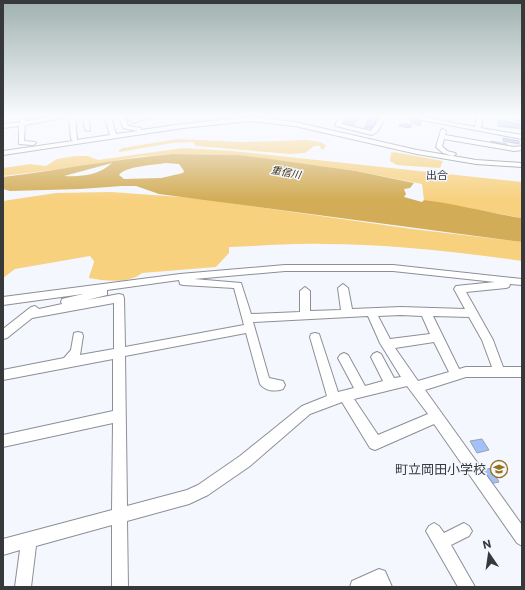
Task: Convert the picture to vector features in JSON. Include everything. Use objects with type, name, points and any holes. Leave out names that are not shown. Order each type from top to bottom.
[{"type":"street","points":[[3,152],[40,145]]},
{"type":"street","points":[[3,152],[56,145]]},
{"type":"street","points":[[383,145],[416,152],[476,162],[522,164]]},
{"type":"street","points":[[396,145],[460,157],[522,164]]},
{"type":"street","points":[[439,145],[440,149],[460,157]]},
{"type":"street","points":[[463,145],[463,149]]},
{"type":"street","points":[[482,152],[484,145]]},
{"type":"street","points":[[486,145],[504,151],[522,148]]},
{"type":"street","points":[[476,162],[494,161]]},
{"type":"street","points":[[3,301],[127,284],[249,270],[318,266],[393,268],[522,283]]},
{"type":"street","points":[[168,279],[172,281],[238,284],[264,380],[267,384],[279,385]]},
{"type":"street","points":[[500,373],[487,340],[459,289],[522,283]]},
{"type":"street","points":[[3,335],[35,310],[123,287],[127,284]]},
{"type":"street","points":[[343,288],[347,313]]},
{"type":"street","points":[[305,291],[305,315]]},
{"type":"street","points":[[31,314],[119,298],[120,587]]},
{"type":"street","points":[[3,374],[118,353],[248,323],[305,315],[401,310],[426,313],[473,314]]},
{"type":"street","points":[[371,312],[375,325],[412,384],[522,538]]},
{"type":"street","points":[[426,313],[456,375]]},
{"type":"street","points":[[69,362],[70,358],[76,352],[78,336]]},
{"type":"street","points":[[315,336],[340,398],[374,443],[436,417]]},
{"type":"street","points":[[388,344],[437,337]]},
{"type":"street","points":[[377,357],[391,384]]},
{"type":"street","points":[[344,358],[362,391]]},
{"type":"street","points":[[3,546],[119,517],[189,497],[203,490],[245,461],[306,410],[340,398],[391,384],[412,384],[466,372],[522,372]]},
{"type":"street","points":[[3,441],[119,416]]},
{"type":"street","points":[[464,531],[438,536],[467,587]]},
{"type":"street","points":[[23,587],[29,540]]},
{"type":"street","points":[[358,587],[379,577],[384,587]]},
{"type":"shaded area","points":[[144,145],[163,145],[119,152],[119,150]]},
{"type":"shaded area","points":[[195,145],[326,145],[324,149],[321,149],[320,146],[314,146],[305,153],[291,154],[196,146]]},
{"type":"shaded area","points":[[183,148],[233,151],[522,182],[522,218],[424,200],[422,184],[356,171],[238,155],[172,154],[136,157],[86,166],[3,176],[3,168],[30,164],[46,166],[57,159],[75,156],[88,156],[98,160]]},
{"type":"shaded area","points":[[394,152],[443,161],[440,168],[397,165],[390,161],[391,153]]},
{"type":"shaded area","points":[[111,192],[195,198],[412,229],[522,242],[522,261],[399,247],[349,244],[288,244],[229,247],[229,253],[216,267],[142,273],[131,279],[117,281],[89,278],[94,261],[90,256],[15,269],[3,278],[3,201],[56,193]]},
{"type":"water","name":"重信川","points":[[172,154],[238,155],[356,171],[414,183],[410,188],[404,189],[406,194],[404,197],[422,202],[424,200],[522,218],[522,242],[159,194],[136,186],[10,191],[3,189],[3,177]],"holes":[[[112,163],[96,173],[77,176],[64,176]],[[166,163],[179,164],[184,171],[183,173],[161,178],[124,179],[119,175],[122,172],[134,168]]]},
{"type":"building","points":[[482,439],[489,450],[477,453],[470,441]]},
{"type":"building","points":[[491,468],[499,482],[489,484],[481,471]]},
{"type":"place","name":"町立岡田小学校","points":[[499,469]]},
{"type":"district","name":"出合","points":[[437,174]]}]
